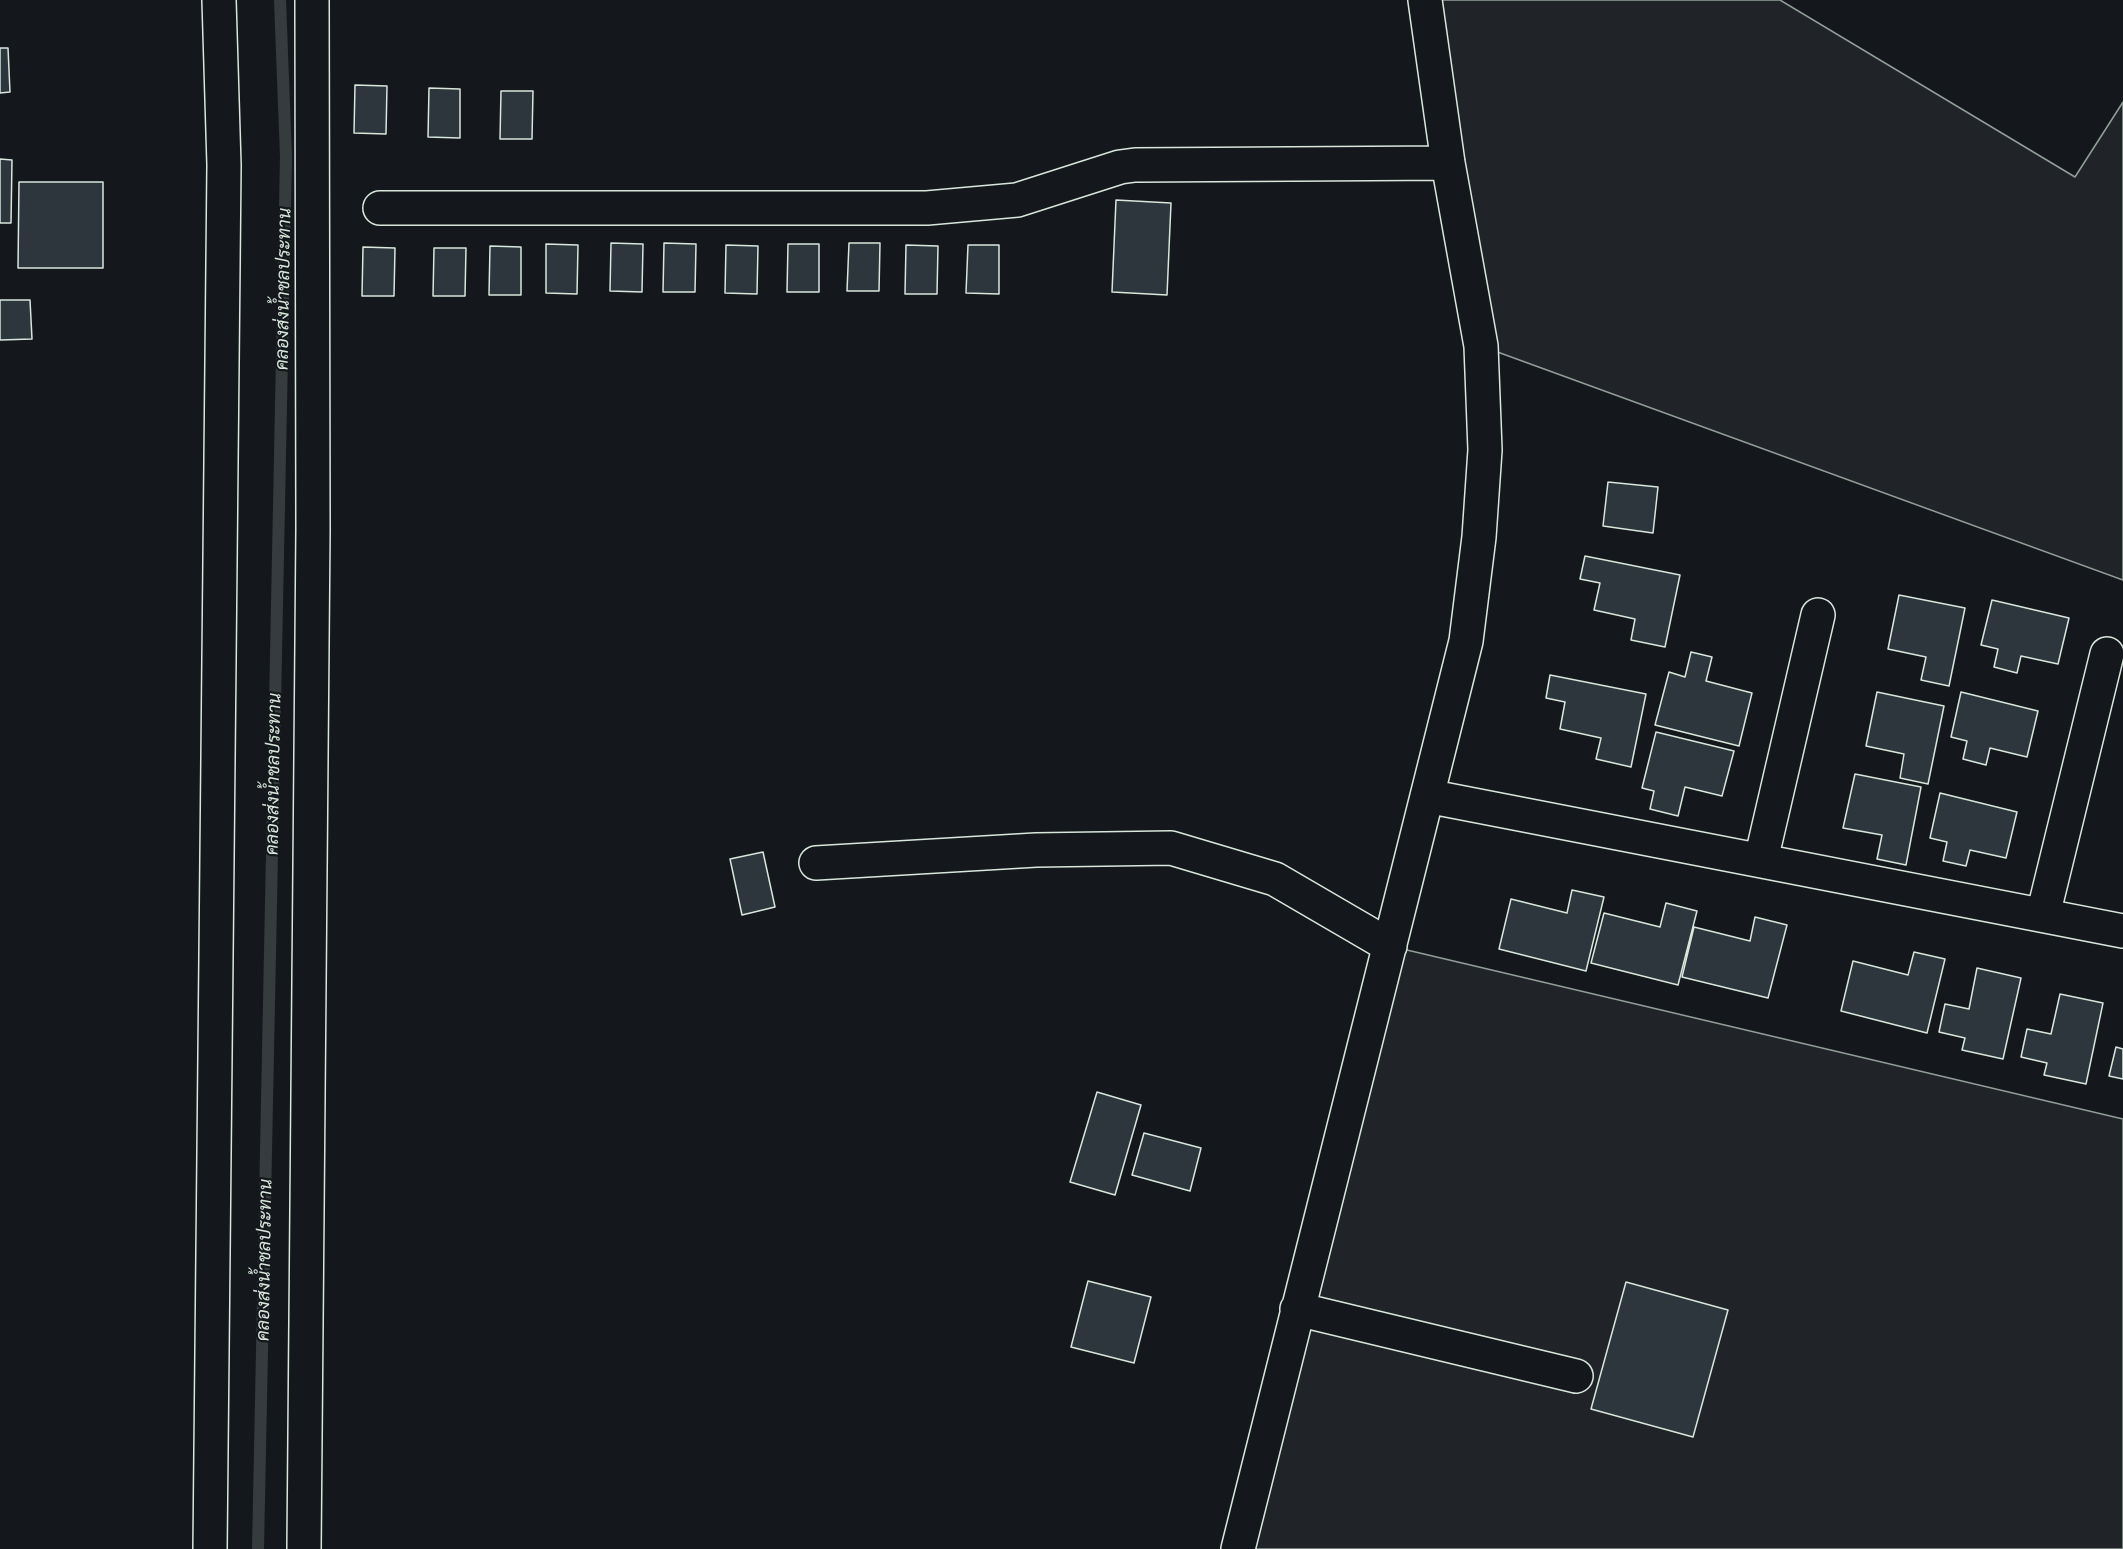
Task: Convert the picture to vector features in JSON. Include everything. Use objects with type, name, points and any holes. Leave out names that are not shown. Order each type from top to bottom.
[{"type":"street","points":[[210,1549],[224,165],[219,0]]},
{"type":"street","points":[[304,1549],[314,530],[312,0]]},
{"type":"street","points":[[1238,1549],[1466,641],[1479,537],[1485,450],[1481,346],[1448,163],[1425,0]]},
{"type":"street","points":[[380,208],[927,208],[972,206],[1017,200],[1120,167],[1135,165],[1448,163]]},
{"type":"street","points":[[1761,860],[1818,615]]},
{"type":"street","points":[[2043,915],[2107,654]]},
{"type":"street","points":[[1427,796],[2123,931]]},
{"type":"street","points":[[816,863],[1036,850],[1171,848],[1275,879],[1390,946]]},
{"type":"street","points":[[1298,1309],[1576,1376]]},
{"type":"shaded area","points":[[1425,0],[1780,0],[2075,177],[2123,102],[2123,580],[1481,346]]},
{"type":"shaded area","points":[[1390,946],[2123,1119],[2123,1549],[1238,1549]]},
{"type":"building","points":[[0,48],[8,48],[10,92],[0,93]]},
{"type":"building","points":[[355,85],[387,86],[386,134],[354,133]]},
{"type":"building","points":[[429,88],[460,89],[460,138],[428,137]]},
{"type":"building","points":[[501,91],[533,91],[532,139],[500,139]]},
{"type":"building","points":[[0,159],[12,160],[11,223],[0,223]]},
{"type":"building","points":[[19,182],[103,182],[103,268],[18,268]]},
{"type":"building","points":[[1116,200],[1171,203],[1167,295],[1112,292]]},
{"type":"building","points":[[611,243],[643,244],[642,292],[610,291]]},
{"type":"building","points":[[664,243],[696,244],[695,292],[663,292]]},
{"type":"building","points":[[849,243],[880,243],[879,291],[847,291]]},
{"type":"building","points":[[546,244],[578,245],[577,294],[546,293]]},
{"type":"building","points":[[788,244],[819,244],[819,292],[787,292]]},
{"type":"building","points":[[726,245],[758,246],[757,294],[725,293]]},
{"type":"building","points":[[906,245],[938,246],[937,294],[905,294]]},
{"type":"building","points":[[968,245],[999,245],[999,294],[966,293]]},
{"type":"building","points":[[490,246],[521,247],[521,295],[489,295]]},
{"type":"building","points":[[363,247],[395,248],[394,296],[362,296]]},
{"type":"building","points":[[434,248],[466,248],[465,296],[433,296]]},
{"type":"building","points":[[0,300],[30,300],[32,339],[0,340]]},
{"type":"building","points":[[1608,482],[1658,487],[1653,533],[1603,526]]},
{"type":"building","points":[[1585,556],[1680,575],[1665,647],[1631,640],[1635,619],[1594,610],[1600,583],[1580,579]]},
{"type":"building","points":[[1899,595],[1965,608],[1949,686],[1921,680],[1926,657],[1888,649]]},
{"type":"building","points":[[1992,600],[2069,618],[2058,664],[2021,656],[2017,673],[1994,667],[1998,649],[1981,645]]},
{"type":"building","points":[[1691,652],[1712,657],[1706,681],[1752,693],[1739,746],[1655,725],[1669,672],[1685,677]]},
{"type":"building","points":[[1550,675],[1646,694],[1631,767],[1596,759],[1601,738],[1560,729],[1565,702],[1546,698]]},
{"type":"building","points":[[1877,692],[1944,706],[1928,784],[1900,778],[1904,754],[1866,746]]},
{"type":"building","points":[[1961,692],[2038,711],[2027,757],[1990,748],[1986,765],[1963,759],[1967,741],[1951,737]]},
{"type":"building","points":[[1656,732],[1734,751],[1722,796],[1685,787],[1678,816],[1650,809],[1654,791],[1642,788]]},
{"type":"building","points":[[1855,774],[1921,787],[1906,865],[1877,859],[1882,835],[1843,828]]},
{"type":"building","points":[[1940,793],[2017,812],[2006,858],[1970,850],[1966,866],[1943,861],[1947,842],[1930,838]]},
{"type":"building","points":[[763,852],[775,907],[742,915],[730,859]]},
{"type":"building","points":[[1572,890],[1604,897],[1586,971],[1499,949],[1511,899],[1567,913]]},
{"type":"building","points":[[1666,903],[1697,911],[1678,985],[1591,963],[1604,913],[1660,927]]},
{"type":"building","points":[[1755,917],[1787,925],[1768,998],[1682,977],[1694,927],[1750,941]]},
{"type":"building","points":[[1914,952],[1945,959],[1927,1033],[1841,1011],[1853,961],[1908,975]]},
{"type":"building","points":[[1977,968],[2021,978],[2003,1059],[1962,1050],[1965,1038],[1939,1032],[1945,1004],[1969,1009]]},
{"type":"building","points":[[2060,994],[2103,1003],[2086,1084],[2044,1075],[2047,1063],[2021,1057],[2027,1029],[2051,1034]]},
{"type":"building","points":[[2116,1047],[2123,1049],[2123,1079],[2109,1076]]},
{"type":"building","points":[[1097,1092],[1141,1105],[1115,1195],[1070,1182]]},
{"type":"building","points":[[1144,1133],[1201,1148],[1190,1191],[1132,1175]]},
{"type":"building","points":[[1088,1281],[1151,1297],[1134,1363],[1071,1347]]},
{"type":"building","points":[[1626,1282],[1728,1310],[1693,1437],[1591,1409]]},
{"type":"waterway","name":"คลองส่งน้ำชลประทาน","points":[[258,1549],[286,157],[280,0]]}]
